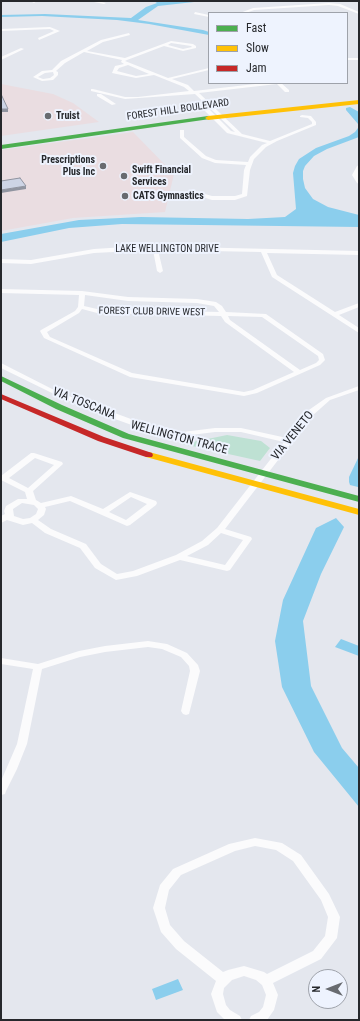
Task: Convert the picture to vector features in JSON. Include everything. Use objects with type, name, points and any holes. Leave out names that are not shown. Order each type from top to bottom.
[{"type":"main road","name":"FOREST HILL BOULEVARD","points":[[1,142],[214,114],[359,98]]},
{"type":"main road","name":"FOREST HILL BOULEVARD","points":[[1,147],[214,114],[359,102]]},
{"type":"main road","name":"WELLINGTON TRACE","points":[[1,378],[59,407],[126,436],[359,499]]},
{"type":"main road","name":"WELLINGTON TRACE","points":[[1,396],[101,439],[166,460],[359,512]]},
{"type":"street","points":[[91,1],[104,2]]},
{"type":"street","points":[[245,12],[253,9],[329,4],[339,5],[359,13]]},
{"type":"street","points":[[195,13],[208,16]]},
{"type":"street","points":[[1,30],[50,28],[58,31],[39,39]]},
{"type":"street","points":[[54,70],[59,65],[102,41],[129,34]]},
{"type":"street","points":[[155,74],[136,78],[114,72],[117,67],[127,61],[162,45],[172,42],[192,45],[195,47],[183,50],[162,45]]},
{"type":"street","points":[[1,59],[22,49]]},
{"type":"street","points":[[83,51],[127,61],[186,86],[193,92],[192,94],[214,114],[225,130],[270,142]]},
{"type":"street","points":[[348,59],[359,59]]},
{"type":"street","points":[[167,79],[208,69]]},
{"type":"street","points":[[114,104],[93,93],[93,90],[125,98],[153,97],[268,84]]},
{"type":"street","points":[[278,84],[287,91]]},
{"type":"street","points":[[198,194],[212,198],[235,198],[243,196],[246,193],[247,170],[257,152],[270,142],[314,125],[314,122],[309,117],[302,116]]},
{"type":"street","points":[[182,131],[182,137],[204,158],[215,161],[249,164]]},
{"type":"street","points":[[359,167],[355,175],[359,182]]},
{"type":"street","points":[[155,248],[160,271]]},
{"type":"street","name":"LAKE WELLINGTON DRIVE","points":[[1,261],[31,262],[94,251],[155,248],[359,253]]},
{"type":"street","points":[[263,251],[274,276],[359,331]]},
{"type":"street","name":"FOREST CLUB DRIVE WEST","points":[[1,291],[82,293],[128,299],[206,302],[216,304],[224,313],[227,321],[299,372]]},
{"type":"street","name":"FOREST CLUB DRIVE WEST","points":[[81,308],[82,293]]},
{"type":"street","points":[[334,315],[359,305]]},
{"type":"street","name":"FOREST CLUB DRIVE WEST","points":[[81,308],[97,311],[224,313],[264,315],[321,355],[322,360],[318,364],[254,392],[244,394],[130,375],[47,338],[43,331],[81,308]]},
{"type":"street","name":"VIA TOSCANA","points":[[1,365],[27,379],[76,401],[157,431],[183,434],[215,430],[241,430],[289,440]]},
{"type":"street","name":"VIA VENETO","points":[[33,520],[48,531],[83,546],[98,566],[116,577],[134,574],[179,557],[204,543],[220,530],[254,484],[310,414],[328,399],[359,388]]},
{"type":"street","points":[[29,491],[59,464],[34,455],[4,478],[29,491],[32,501]]},
{"type":"street","points":[[40,506],[71,498],[127,523],[153,503],[130,494],[104,512]]},
{"type":"street","points":[[1,520],[8,515],[9,508],[16,502],[32,501],[40,506],[42,512],[33,520],[18,521],[8,515]]},
{"type":"street","points":[[179,557],[227,568],[248,539],[220,530]]},
{"type":"street","points":[[1,661],[38,667],[79,654],[105,649],[148,644],[171,648],[184,655],[193,665],[195,671],[186,711]]},
{"type":"street","points":[[1,791],[22,744],[38,667]]},
{"type":"street","points":[[223,980],[180,946],[165,928],[160,908],[162,895],[164,888],[177,872],[233,847],[255,842],[278,846],[297,858],[325,897],[334,917],[331,938],[317,955],[266,981]]},
{"type":"street","points":[[233,1020],[226,1014],[218,1001],[219,986],[228,975],[244,971],[260,976],[266,981],[272,995],[268,1010],[262,1019]]},
{"type":"shaded area","points":[[1,84],[53,94],[73,103],[99,122],[1,136]]},
{"type":"shaded area","points":[[133,132],[174,174],[165,212],[73,218],[1,231],[1,150]]},
{"type":"green space","points":[[227,435],[261,441],[270,448],[260,461],[183,444]]},
{"type":"water","points":[[154,1],[203,1],[158,6],[138,20],[203,30],[208,32],[208,35],[117,20],[42,16],[1,17],[1,15],[45,14],[131,18],[146,7],[157,3]]},
{"type":"water","points":[[350,107],[359,112],[359,137],[327,149],[314,156],[305,166],[303,171],[303,179],[305,188],[313,199],[328,207],[359,215],[359,227],[122,224],[69,228],[1,242],[1,234],[79,220],[141,217],[248,219],[285,217],[296,209],[293,173],[299,159],[316,148],[349,136],[358,128],[358,124],[346,110],[346,108]]},
{"type":"water","points":[[359,456],[358,487],[350,485],[349,477]]},
{"type":"water","points":[[336,518],[344,527],[321,574],[303,621],[311,686],[342,748],[359,768],[359,807],[314,752],[282,687],[275,641],[283,600],[316,528]]},
{"type":"water","points":[[341,639],[359,646],[359,656],[335,647]]},
{"type":"water","points":[[178,979],[183,990],[156,1000],[152,989]]},
{"type":"building","points":[[1,94],[8,109],[1,109]]},
{"type":"building","points":[[20,178],[26,186],[1,190],[1,181]]},
{"type":"traffic: fast","points":[[1,147],[208,118]]},
{"type":"traffic: fast","points":[[1,378],[59,407],[126,436],[359,499]]},
{"type":"traffic: slow","points":[[208,118],[359,102]]},
{"type":"traffic: slow","points":[[149,455],[359,512]]},
{"type":"traffic: jam","points":[[1,396],[101,439],[149,455]]},
{"type":"place","name":"Truist","points":[[48,116]]},
{"type":"place","name":"Prescriptions Plus Inc","points":[[103,166]]},
{"type":"place","name":"Swift Financial Services","points":[[124,176]]},
{"type":"place","name":"CATS Gymnastics","points":[[125,196]]}]
